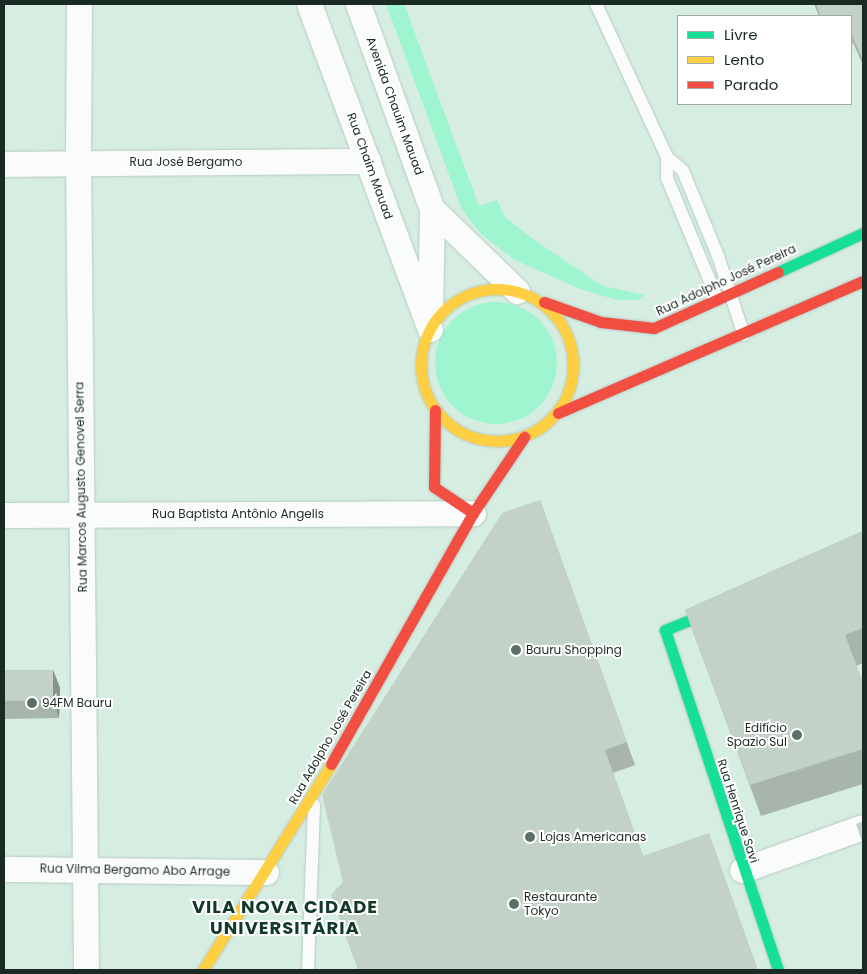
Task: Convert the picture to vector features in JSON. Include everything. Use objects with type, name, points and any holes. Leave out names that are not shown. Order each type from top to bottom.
[{"type":"street","name":"Rua Marcos Augusto Genovel Serra","points":[[79,4],[78,162],[86,970]]},
{"type":"street","name":"Rua Chaim Mauad","points":[[309,4],[430,329]]},
{"type":"street","name":"Avenida Chauim Mauad","points":[[358,4],[432,209],[430,329]]},
{"type":"street","name":"Rua José Bergamo","points":[[4,164],[368,161]]},
{"type":"street","name":"Avenida Chauim Mauad","points":[[432,209],[517,291]]},
{"type":"street","name":"Rua Adolpho José Pereira","points":[[540,301],[600,322],[654,328],[863,233]]},
{"type":"street","points":[[558,412],[744,334],[863,281]]},
{"type":"street","points":[[490,288],[517,291],[540,301],[558,318],[570,340],[574,365],[570,390],[558,412],[542,427],[524,437],[499,442],[474,438],[452,427],[435,410],[425,392],[421,371],[422,351],[430,329],[443,310],[465,295],[490,288]]},
{"type":"street","points":[[435,410],[434,487],[473,513]]},
{"type":"street","name":"Rua Adolpho José Pereira","points":[[203,970],[314,794],[473,513],[524,437]]},
{"type":"street","name":"Rua Baptista Antônio Angelis","points":[[4,515],[473,513]]},
{"type":"street","name":"Rua Henrique Savi","points":[[737,601],[665,630],[742,870],[778,970]]},
{"type":"street","points":[[742,870],[863,827]]},
{"type":"street","name":"Rua Vilma Bergamo Abo Arrage","points":[[4,870],[84,869],[266,872]]},
{"type":"lane","points":[[596,4],[667,157],[683,171],[730,292],[744,334]]},
{"type":"lane","points":[[667,157],[667,178],[717,298]]},
{"type":"lane","points":[[308,970],[314,794]]},
{"type":"green space","points":[[386,4],[404,4],[479,206],[497,200],[505,217],[530,237],[603,286],[644,295],[638,300],[617,300],[580,289],[515,260],[482,235],[462,210]]},
{"type":"green space","points":[[496,302],[520,306],[539,320],[553,339],[557,363],[553,387],[539,406],[520,420],[496,424],[472,420],[453,406],[439,387],[435,363],[439,339],[453,320],[472,306]]},
{"type":"building","points":[[816,4],[863,4],[863,60],[852,35],[852,15],[821,15]]},
{"type":"building","name":"Bauru Shopping","points":[[540,500],[627,742],[605,750],[643,856],[709,833],[758,970],[358,970],[331,895],[343,882],[322,795],[502,513]]},
{"type":"building","name":"Edifício Spazio Sul","points":[[863,531],[863,628],[845,635],[863,683],[863,749],[750,785],[685,610]]},
{"type":"building","points":[[4,670],[53,670],[53,700],[4,701]]},
{"type":"building","points":[[863,821],[863,844],[856,824]]},
{"type":"traffic: fast","points":[[778,272],[863,233]]},
{"type":"traffic: fast","points":[[724,606],[665,630],[778,970]]},
{"type":"traffic: slow","points":[[497,289],[512,290],[526,295],[551,311],[567,336],[572,350],[573,365],[572,380],[567,394],[551,419],[526,435],[512,440],[497,441],[482,440],[468,435],[443,419],[427,394],[422,380],[421,365],[422,350],[427,336],[443,311],[468,295],[482,290],[497,289]]},
{"type":"traffic: slow","points":[[203,970],[331,764]]},
{"type":"traffic: jam","points":[[544,302],[601,322],[654,328],[778,272]]},
{"type":"traffic: jam","points":[[558,413],[863,281]]},
{"type":"traffic: jam","points":[[435,410],[434,487],[473,513]]},
{"type":"traffic: jam","points":[[331,764],[473,513],[524,437]]},
{"type":"place","name":"Bauru Shopping","points":[[516,650]]},
{"type":"place","name":"94FM Bauru","points":[[32,703]]},
{"type":"place","name":"Edifício Spazio Sul","points":[[797,735]]},
{"type":"place","name":"Lojas Americanas","points":[[530,837]]},
{"type":"place","name":"Restaurante Tokyo","points":[[514,904]]},
{"type":"district","name":"VILA NOVA CIDADE UNIVERSITÁRIA","points":[[285,918]]}]
